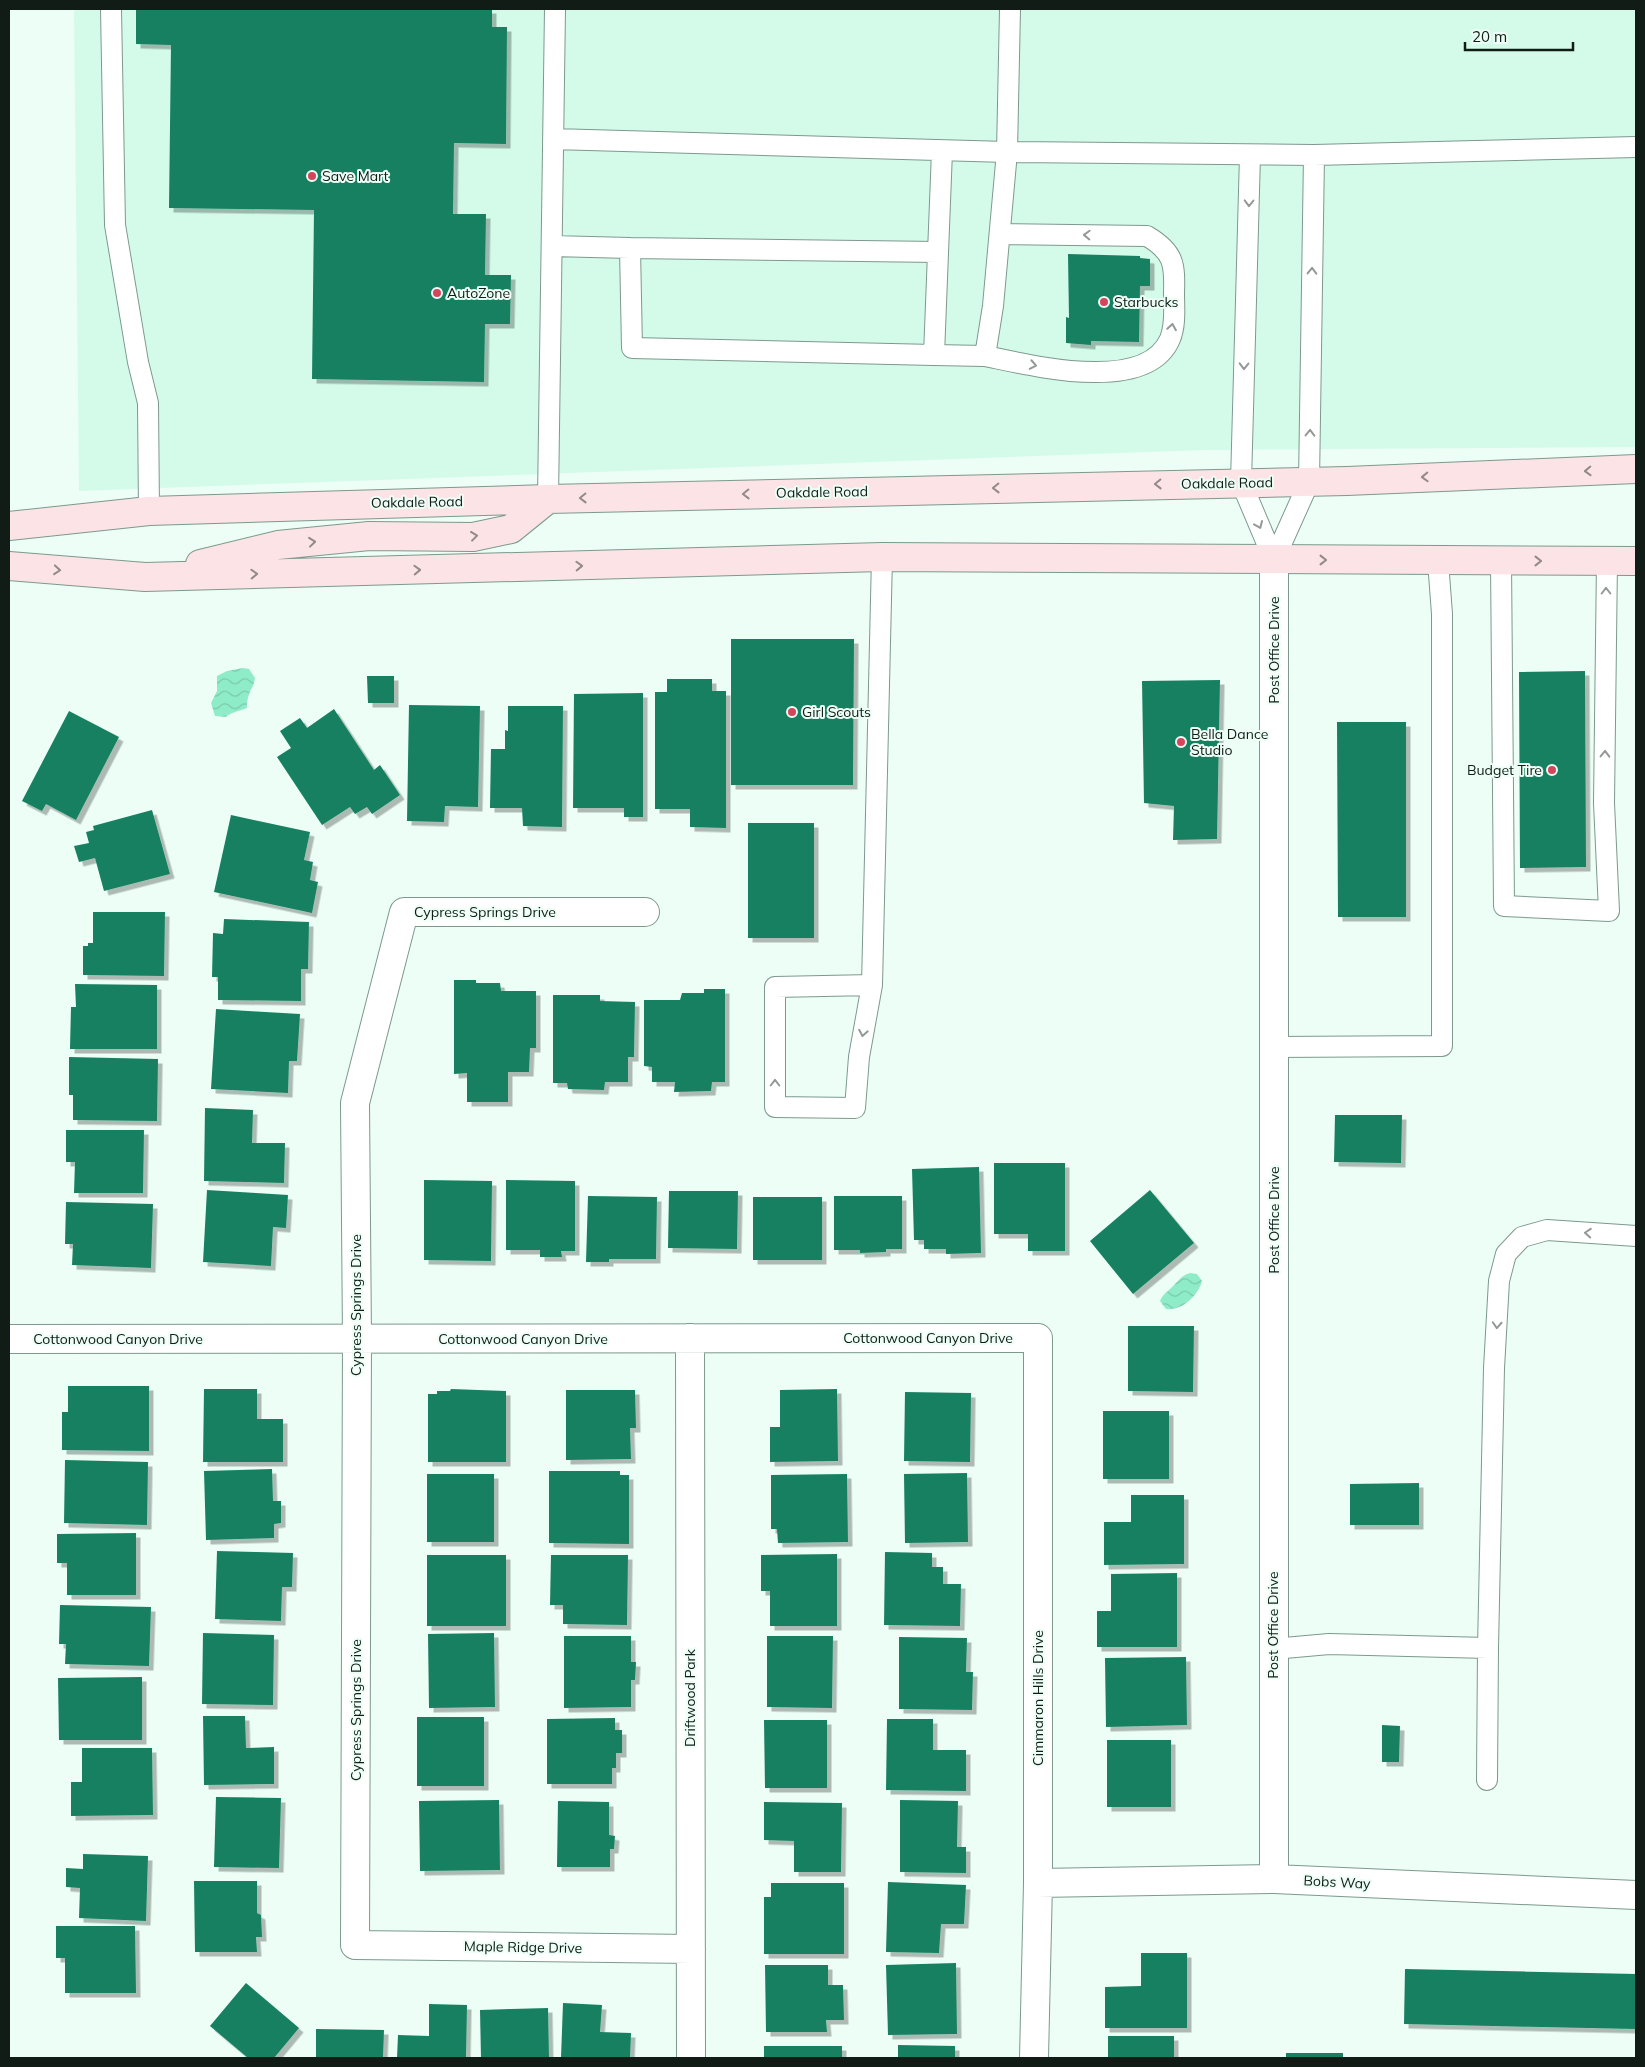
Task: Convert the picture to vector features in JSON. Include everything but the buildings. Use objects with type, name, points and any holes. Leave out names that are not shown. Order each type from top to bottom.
[{"type":"main road","name":"Oakdale Road","points":[[9,526],[149,511],[548,499],[1241,482],[1309,482],[1636,470]]},
{"type":"main road","points":[[145,577],[278,545],[369,536],[473,537],[511,530],[548,499]]},
{"type":"main road","points":[[9,566],[145,577],[882,557],[1636,562]]},
{"type":"street","name":"Post Office Drive","points":[[1274,560],[1274,1879]]},
{"type":"street","name":"Cypress Springs Drive","points":[[355,1945],[357,1339],[354,1103],[404,912],[645,912]]},
{"type":"street","name":"Driftwood Park","points":[[690,1338],[691,2058]]},
{"type":"street","name":"Cottonwood Canyon Drive","points":[[9,1339],[1038,1338]]},
{"type":"street","name":"Cimmaron Hills Drive","points":[[1034,2058],[1038,1883],[1038,1338]]},
{"type":"street","name":"Bobs Way","points":[[1038,1883],[1274,1879],[1636,1895]]},
{"type":"street","name":"Maple Ridge Drive","points":[[355,1945],[690,1949]]},
{"type":"lane","points":[[111,9],[115,225],[138,362],[148,403],[149,511]]},
{"type":"lane","points":[[548,499],[555,9]]},
{"type":"lane","points":[[985,356],[993,306],[1007,152],[1010,9]]},
{"type":"lane","points":[[553,139],[942,151],[1250,155],[1636,148]]},
{"type":"lane","points":[[934,355],[942,151]]},
{"type":"lane","points":[[1250,155],[1241,482],[1274,560]]},
{"type":"lane","points":[[1274,560],[1309,482],[1314,155]]},
{"type":"lane","points":[[630,248],[632,348],[985,356],[1046,368],[1085,372],[1128,369],[1141,366],[1160,355],[1170,338],[1174,319],[1175,276],[1172,258],[1157,242],[1147,236],[1000,234]]},
{"type":"lane","points":[[552,246],[938,252]]},
{"type":"lane","points":[[872,985],[775,987],[775,1107],[855,1108],[859,1057],[872,985],[882,557]]},
{"type":"lane","points":[[1274,1047],[1442,1046],[1442,614],[1438,561]]},
{"type":"lane","points":[[1501,561],[1504,906],[1610,911],[1604,802],[1607,561]]},
{"type":"lane","points":[[1486,1780],[1494,1368],[1499,1281],[1506,1254],[1522,1237],[1547,1230],[1636,1236]]},
{"type":"lane","points":[[1273,1649],[1329,1644],[1488,1648]]},
{"type":"shaded area","points":[[74,9],[1636,9],[1636,447],[1203,450],[79,491]]},
{"type":"water","points":[[243,668],[249,669],[255,678],[248,698],[247,708],[226,717],[215,716],[211,703],[217,691],[217,676],[227,671]]},
{"type":"water","points":[[1190,1273],[1197,1274],[1202,1281],[1197,1292],[1178,1308],[1166,1309],[1160,1301],[1162,1297],[1181,1277]]},
{"type":"place","name":"Save Mart","points":[[312,176]]},
{"type":"place","name":"AutoZone","points":[[437,293]]},
{"type":"place","name":"Starbucks","points":[[1104,302]]},
{"type":"place","name":"Girl Scouts","points":[[792,712]]},
{"type":"place","name":"Bella Dance Studio","points":[[1181,742]]},
{"type":"place","name":"Budget Tire","points":[[1552,770]]}]
